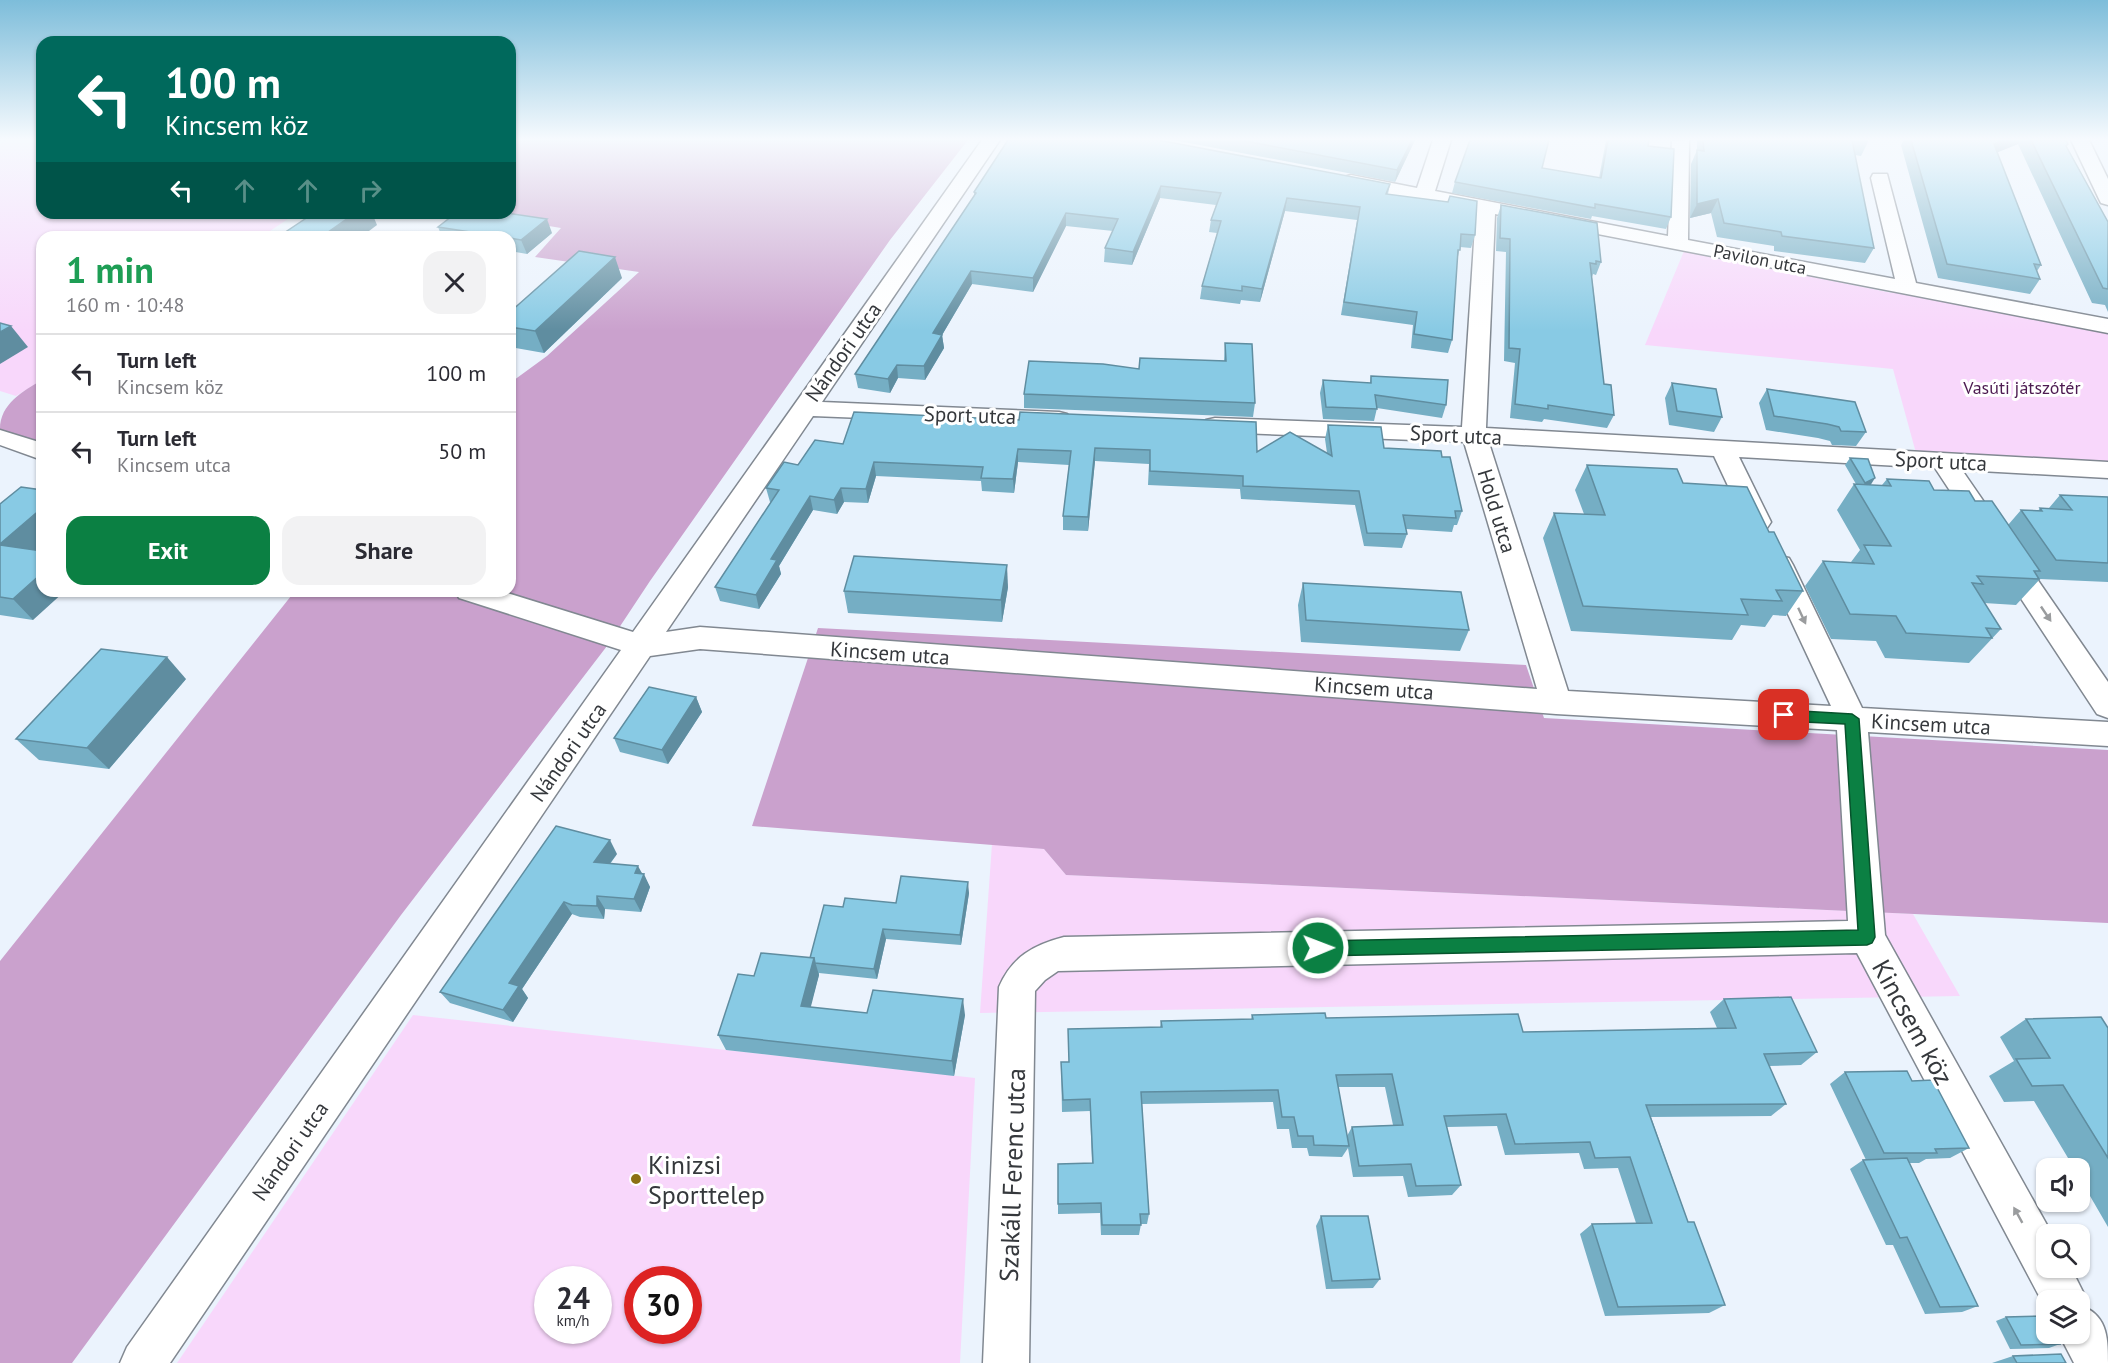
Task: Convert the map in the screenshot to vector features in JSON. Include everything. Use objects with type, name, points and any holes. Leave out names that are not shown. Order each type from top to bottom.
[{"type":"street","name":"Nándori utca","points":[[143,1363],[947,204]]},
{"type":"street","name":"Pavilon utca","points":[[1473,204],[2108,326]]},
{"type":"street","points":[[1678,243],[1679,204]]},
{"type":"street","points":[[1886,204],[1907,287]]},
{"type":"street","name":"Hold utca","points":[[1486,206],[1474,435],[1557,702]]},
{"type":"street","name":"Sport utca","points":[[804,408],[1079,419]]},
{"type":"street","name":"Sport utca","points":[[1187,424],[1474,435],[2108,470]]},
{"type":"street","points":[[0,437],[36,450]]},
{"type":"street","points":[[1724,449],[1852,719]]},
{"type":"street","points":[[1943,461],[2108,706]]},
{"type":"street","points":[[489,597],[642,646]]},
{"type":"street","name":"Kincsem utca","points":[[642,646],[700,638],[1557,702],[2108,734]]},
{"type":"street","name":"Kincsem köz","points":[[1852,719],[1867,937],[2036,1249]]},
{"type":"street","name":"Szakáll Ferenc utca","points":[[1006,1363],[1017,987],[1030,968],[1045,958],[1064,953],[1867,937]]},
{"type":"street","points":[[2088,1344],[2099,1363]]},
{"type":"green space","points":[[0,204],[36,204],[36,219],[288,219],[270,231],[36,231],[36,384],[16,396],[0,391]]},
{"type":"green space","name":"Vasúti játszótér","points":[[1684,251],[2108,334],[2108,463],[1916,453],[1893,369],[1645,345]]},
{"type":"green space","points":[[992,844],[1044,849],[1066,875],[1913,914],[1960,996],[980,1013]]},
{"type":"green space","name":"Kinizsi Sporttelep","points":[[413,1015],[975,1078],[960,1363],[177,1363]]},
{"type":"shaded area","points":[[516,204],[918,204],[890,240],[650,581],[607,646],[401,915],[72,1363],[0,1363],[0,961],[290,597],[516,597],[516,379],[547,356],[639,272],[535,257],[561,228],[506,219],[516,219]]},
{"type":"shaded area","points":[[36,384],[36,446],[14,439],[0,429],[1,420],[8,405]]},
{"type":"shaded area","points":[[818,628],[1526,665],[1544,718],[2108,750],[2108,923],[1066,875],[1044,849],[752,826]]},
{"type":"building","points":[[969,204],[1154,204],[1133,252],[1105,248],[1118,219],[1066,213],[1033,278],[971,271],[933,333],[942,335],[924,366],[897,365],[888,379],[855,374]]},
{"type":"building","points":[[1217,204],[1285,204],[1262,289],[1242,286],[1242,291],[1202,286],[1221,221],[1211,220]]},
{"type":"building","points":[[1332,204],[1477,204],[1475,235],[1461,234],[1460,250],[1458,250],[1452,340],[1414,334],[1417,312],[1344,302],[1360,207]]},
{"type":"building","points":[[1571,204],[1672,204],[1671,217],[1595,204],[1595,208]]},
{"type":"building","points":[[1719,204],[1865,204],[1874,248],[1782,236],[1781,232],[1724,223]]},
{"type":"building","points":[[1929,204],[2017,204],[2041,265],[2034,264],[2040,279],[1947,264]]},
{"type":"building","points":[[2062,204],[2098,204],[2108,222],[2108,289],[2103,288]]},
{"type":"building","points":[[1501,205],[1597,223],[1601,262],[1590,263],[1604,384],[1611,385],[1614,415],[1548,405],[1548,409],[1515,404],[1520,349],[1509,348],[1510,239],[1500,238]]},
{"type":"building","points":[[516,214],[547,219],[521,240],[516,239],[516,231],[464,231],[438,227],[448,219],[516,219]]},
{"type":"building","points":[[305,219],[346,219],[330,231],[287,231]]},
{"type":"building","points":[[579,251],[615,257],[535,331],[516,328],[516,307]]},
{"type":"building","points":[[0,323],[11,326],[0,332]]},
{"type":"building","points":[[1225,343],[1252,344],[1255,403],[1024,394],[1029,361],[1103,364],[1139,369],[1140,358],[1226,361]]},
{"type":"building","points":[[1371,376],[1448,380],[1446,405],[1375,395],[1377,409],[1326,407],[1323,380],[1371,383]]},
{"type":"building","points":[[1672,383],[1716,389],[1722,417],[1677,411]]},
{"type":"building","points":[[1767,389],[1855,402],[1866,432],[1841,431],[1839,427],[1827,424],[1774,416]]},
{"type":"building","points":[[854,412],[1019,420],[1020,412],[1256,422],[1257,452],[1290,432],[1332,456],[1328,425],[1381,427],[1384,448],[1441,451],[1442,457],[1450,457],[1462,511],[1455,511],[1456,518],[1403,515],[1407,534],[1367,533],[1359,491],[1243,486],[1243,476],[1150,471],[1150,450],[1095,448],[1088,517],[1063,516],[1071,451],[1018,449],[1013,479],[981,478],[983,467],[874,462],[866,489],[841,488],[834,500],[810,496],[771,559],[777,560],[756,595],[715,587],[779,490],[766,488],[784,462],[798,465],[815,440],[843,444]]},
{"type":"building","points":[[1850,458],[1868,459],[1875,478],[1865,483]]},
{"type":"building","points":[[1587,465],[1677,469],[1683,483],[1747,487],[1769,532],[1774,532],[1803,591],[1776,590],[1782,601],[1741,599],[1748,615],[1583,606],[1554,513],[1605,515]]},
{"type":"building","points":[[1887,479],[1929,481],[1934,490],[1969,491],[1975,501],[1992,501],[2040,571],[2034,571],[2039,579],[1977,576],[1983,584],[1972,583],[2001,629],[1986,628],[1992,638],[1906,633],[1896,616],[1850,614],[1823,561],[1874,564],[1864,545],[1891,546],[1854,484],[1891,486]]},
{"type":"building","points":[[21,487],[36,489],[36,513],[0,544],[0,504]]},
{"type":"building","points":[[2060,495],[2108,497],[2108,563],[2056,560],[2021,510],[2042,511],[2040,508],[2072,510]]},
{"type":"building","points":[[0,545],[36,550],[36,578],[13,599],[0,597]]},
{"type":"building","points":[[854,556],[1007,565],[1001,600],[844,591]]},
{"type":"building","points":[[1303,583],[1461,592],[1469,630],[1306,620]]},
{"type":"building","points":[[101,649],[167,657],[87,748],[16,739]]},
{"type":"building","points":[[649,687],[696,697],[662,750],[614,738]]},
{"type":"building","points":[[556,826],[610,840],[594,862],[638,866],[635,873],[644,874],[634,899],[597,896],[597,906],[572,905],[564,902],[509,983],[519,986],[503,1010],[440,992]]},
{"type":"building","points":[[901,876],[968,882],[960,935],[883,929],[874,969],[815,963],[814,958],[810,958],[824,905],[843,907],[845,898],[896,903]]},
{"type":"building","points":[[761,953],[814,958],[801,1006],[867,1013],[873,990],[963,999],[952,1061],[718,1035],[738,974],[754,976]]},
{"type":"building","points":[[1791,997],[1817,1052],[1764,1054],[1786,1104],[1646,1105],[1688,1222],[1694,1222],[1725,1305],[1618,1307],[1592,1224],[1652,1223],[1630,1157],[1595,1158],[1590,1142],[1515,1144],[1506,1114],[1444,1116],[1461,1185],[1416,1186],[1411,1164],[1359,1166],[1352,1127],[1403,1125],[1392,1074],[1336,1075],[1349,1146],[1314,1145],[1313,1136],[1298,1136],[1294,1117],[1282,1117],[1278,1090],[1141,1092],[1149,1214],[1140,1214],[1141,1225],[1102,1225],[1101,1203],[1058,1204],[1058,1164],[1093,1163],[1090,1099],[1063,1100],[1061,1062],[1069,1062],[1068,1029],[1162,1027],[1161,1021],[1253,1019],[1252,1015],[1325,1013],[1326,1018],[1518,1014],[1523,1032],[1736,1028],[1724,999]]},
{"type":"building","points":[[2101,1017],[2108,1028],[2108,1158],[2063,1085],[2032,1086],[2016,1059],[2050,1058],[2026,1019]]},
{"type":"building","points":[[1907,1071],[1912,1081],[1933,1080],[1969,1148],[1935,1149],[1937,1153],[1884,1153],[1845,1072]]},
{"type":"building","points":[[1907,1158],[1978,1306],[1940,1307],[1907,1237],[1900,1238],[1863,1160]]},
{"type":"building","points":[[1321,1216],[1368,1216],[1380,1279],[1332,1281]]},
{"type":"building","points":[[2036,1316],[2036,1344],[2060,1344],[2021,1345],[2006,1317]]},
{"type":"building","points":[[2061,1354],[2066,1363],[2017,1363],[2013,1356]]},
{"type":"place","name":"Kinizsi Sporttelep","points":[[636,1179]]},
{"type":"route","points":[[1318,948],[1867,937],[1852,719],[1784,715]]}]
